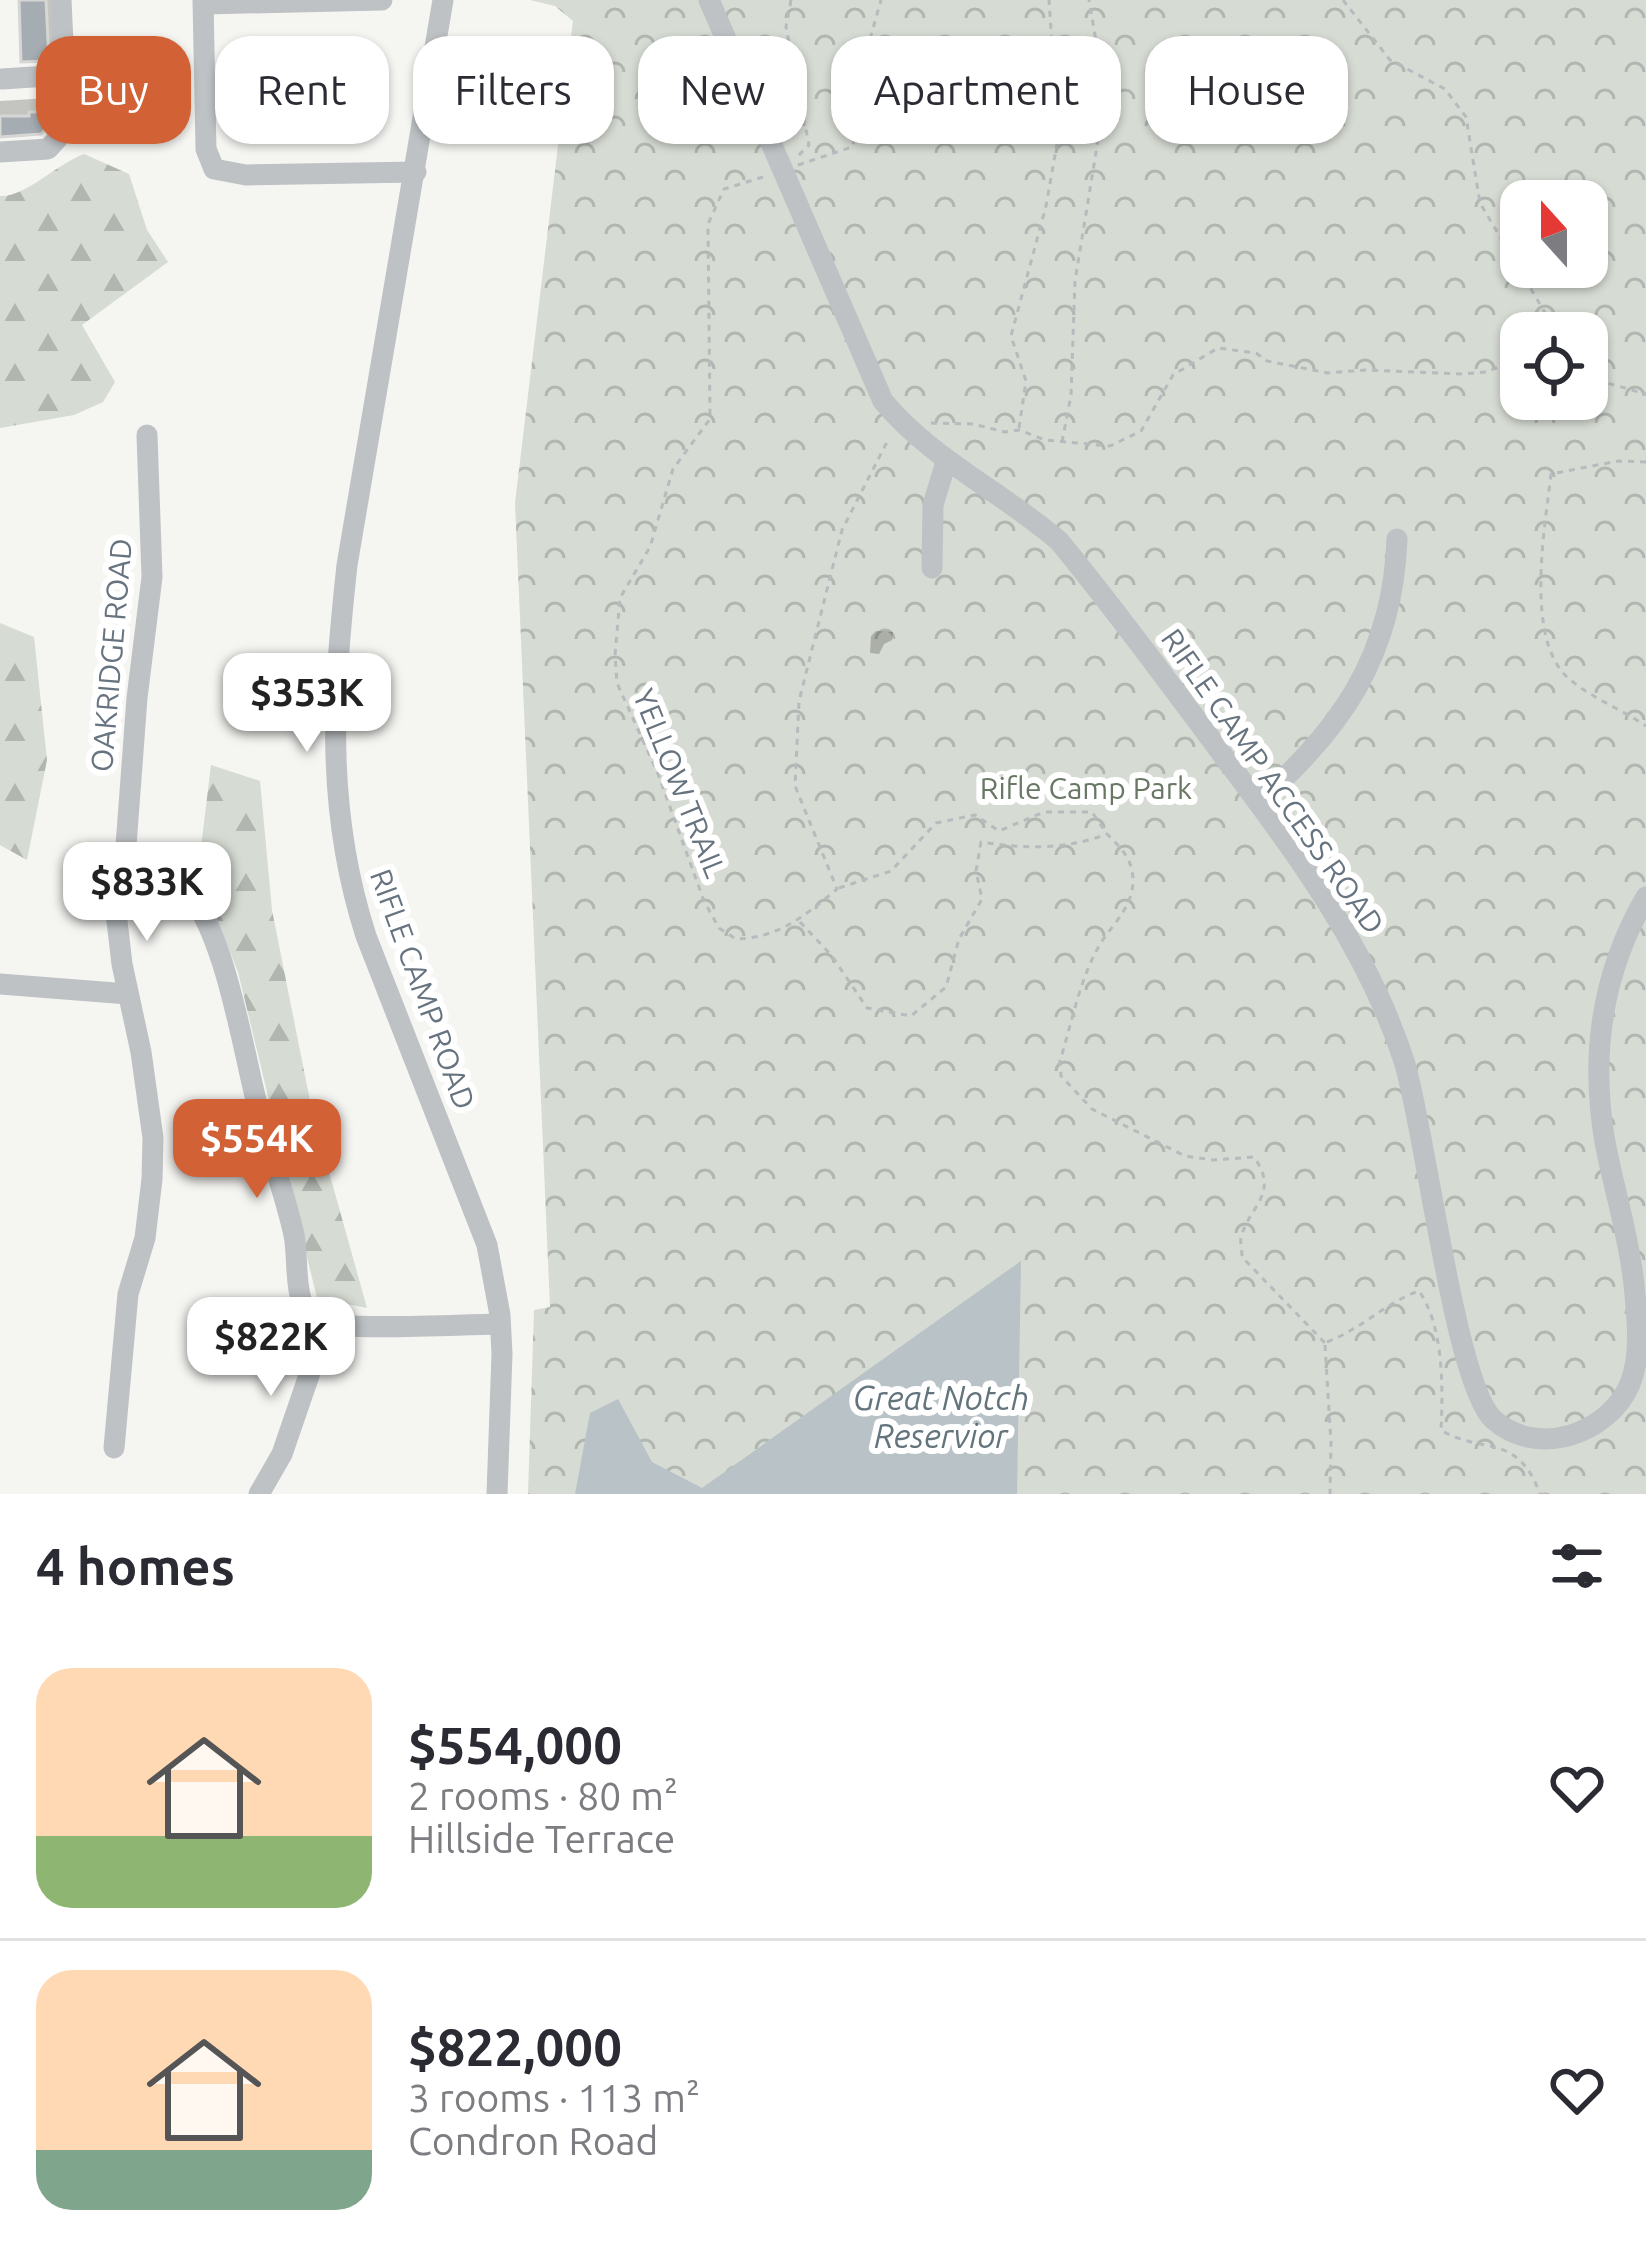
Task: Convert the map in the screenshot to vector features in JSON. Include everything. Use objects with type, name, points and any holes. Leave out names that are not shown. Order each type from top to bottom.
[{"type":"street","points":[[61,0],[62,36]]},
{"type":"street","points":[[382,0],[203,2],[208,160],[225,174],[416,172]]},
{"type":"street","name":"RIFLE CAMP ROAD","points":[[443,0],[347,565],[338,641],[336,799],[352,892],[487,1245],[500,1324],[497,1494]]},
{"type":"street","name":"RIFLE CAMP ACCESS ROAD","points":[[709,0],[883,401],[909,433],[1021,508],[1059,541],[1335,911],[1375,985],[1405,1064],[1455,1306],[1481,1406],[1510,1430],[1534,1438],[1583,1432],[1607,1419],[1633,1377],[1637,1313],[1631,1256],[1605,1143],[1598,1041],[1611,975],[1646,897]]},
{"type":"street","points":[[2,78],[36,76]]},
{"type":"street","points":[[0,152],[48,149],[54,144]]},
{"type":"street","name":"OAKRIDGE ROAD","points":[[114,1448],[128,1294],[145,1238],[152,1179],[153,1138],[115,904],[152,577],[147,435]]},
{"type":"street","points":[[932,568],[933,505],[946,462]]},
{"type":"street","points":[[1258,802],[1304,762],[1358,689],[1390,611],[1397,539]]},
{"type":"street","points":[[122,871],[175,880],[187,890],[204,920],[247,1048],[258,1110],[281,1178],[302,1305],[317,1321],[327,1323],[500,1324]]},
{"type":"street","points":[[0,983],[128,994]]},
{"type":"street","points":[[259,1494],[282,1454],[327,1323]]},
{"type":"path","points":[[783,171],[809,145],[786,27],[790,0]]},
{"type":"path","points":[[783,171],[852,147],[869,93],[870,39],[881,0]]},
{"type":"path","points":[[1019,430],[1025,381],[1011,336],[1046,206],[1058,138],[1049,0]]},
{"type":"path","points":[[1062,442],[1071,395],[1076,281],[1100,128],[1102,76],[1089,0]]},
{"type":"path","points":[[1343,0],[1390,60],[1445,88],[1466,117],[1480,202],[1545,312]]},
{"type":"path","name":"YELLOW TRAIL","points":[[783,171],[724,189],[709,224],[710,419],[673,469],[650,547],[620,598],[617,683],[658,774],[704,901],[718,928],[736,939],[755,939],[799,921],[832,956],[867,1008],[911,1016],[946,987],[959,939],[982,899],[976,871],[981,842],[1028,848],[1077,846],[1106,834]]},
{"type":"path","points":[[1608,384],[1646,394]]},
{"type":"path","points":[[1646,463],[1618,461],[1551,474],[1541,563],[1550,656],[1568,678],[1646,726]]},
{"type":"path","points":[[837,889],[891,871],[936,824],[975,815],[1000,831],[1044,812],[1092,812],[1128,855],[1133,883],[1126,909],[1101,943],[1089,972],[1060,1061],[1061,1076],[1092,1109],[1185,1156],[1254,1157],[1264,1172],[1262,1204],[1241,1236],[1242,1257],[1325,1343],[1330,1494]]},
{"type":"path","points":[[1325,1343],[1359,1329],[1397,1299],[1419,1292],[1431,1309],[1441,1430],[1458,1441],[1490,1442],[1514,1455],[1540,1494]]},
{"type":"green space","name":"Rifle Camp Park","points":[[530,0],[1646,0],[1646,1494],[528,1494],[534,1310],[550,1307],[515,503],[558,144],[614,144],[614,36],[571,36],[573,21],[555,6]]},
{"type":"green space","points":[[84,154],[129,174],[147,230],[168,262],[82,325],[115,382],[103,402],[74,415],[0,428],[0,196],[20,191]]},
{"type":"green space","points":[[0,623],[34,637],[47,760],[27,860],[0,845]]},
{"type":"green space","points":[[211,765],[260,781],[272,910],[312,1111],[367,1308],[317,1298],[238,972],[198,872]]},
{"type":"water","name":"Great Notch Reservior","points":[[1021,1261],[1017,1494],[575,1494],[590,1413],[618,1399],[652,1462],[702,1488]]},
{"type":"building","points":[[19,0],[46,0],[48,36],[36,36],[36,61],[21,62]]},
{"type":"building","points":[[36,112],[36,134],[0,137],[0,116]]}]
